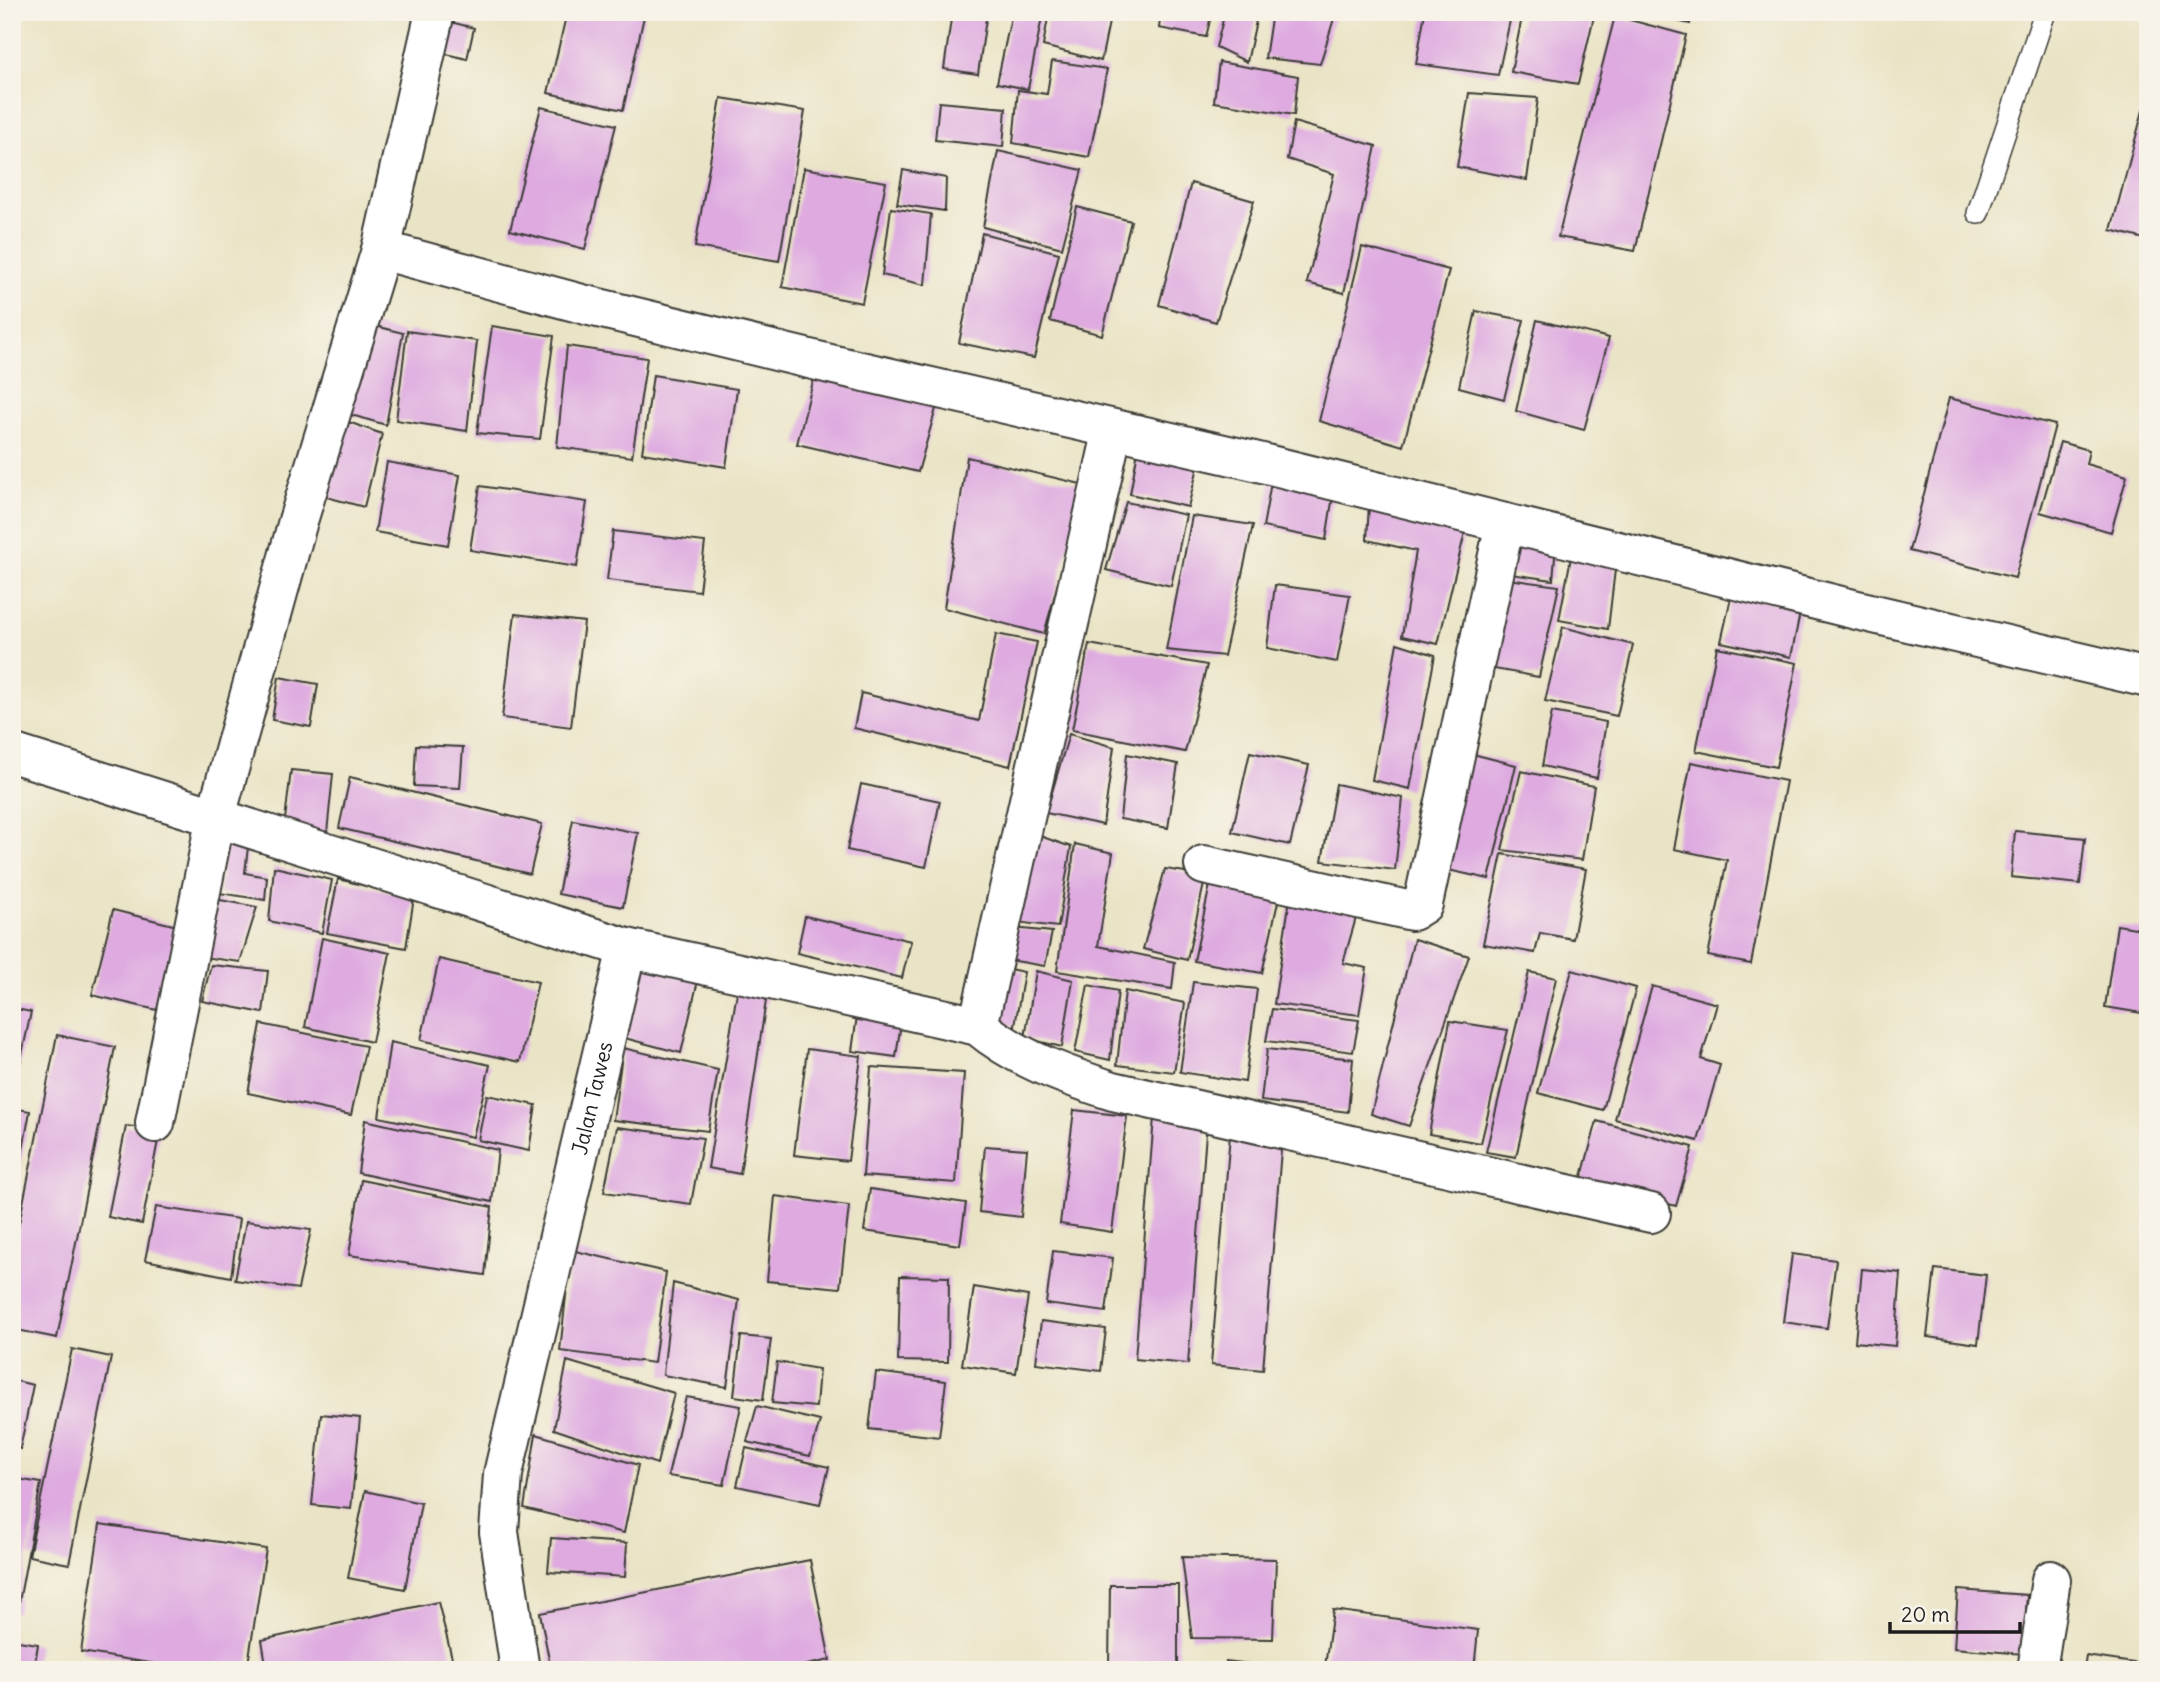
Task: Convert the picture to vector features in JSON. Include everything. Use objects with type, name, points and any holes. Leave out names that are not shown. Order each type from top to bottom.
[{"type":"street","points":[[155,1124],[216,816],[298,521],[381,250],[435,12]]},
{"type":"street","points":[[381,250],[586,305],[2148,678]]},
{"type":"street","points":[[978,1026],[1113,429]]},
{"type":"street","points":[[1204,865],[1412,911],[1423,904],[1505,523]]},
{"type":"street","points":[[12,753],[626,948],[978,1026],[1002,1046],[1056,1073],[1113,1091],[1651,1213]]},
{"type":"street","name":"Jalan Tawes","points":[[520,1670],[499,1532],[503,1474],[626,948]]},
{"type":"street","points":[[2037,1670],[2052,1580]]},
{"type":"lane","points":[[1978,213],[2045,12]]},
{"type":"building","points":[[567,12],[645,12],[623,110],[548,93]]},
{"type":"building","points":[[952,12],[987,12],[978,74],[944,69]]},
{"type":"building","points":[[1012,12],[1043,12],[1028,89],[997,83]]},
{"type":"building","points":[[1049,12],[1111,12],[1101,61],[1043,46]]},
{"type":"building","points":[[1161,12],[1212,12],[1206,37],[1159,28]]},
{"type":"building","points":[[1225,12],[1258,12],[1247,62],[1216,47]]},
{"type":"building","points":[[1272,12],[1336,12],[1320,64],[1265,58]]},
{"type":"building","points":[[1425,12],[1498,12],[1511,16],[1498,75],[1416,64]]},
{"type":"building","points":[[1523,12],[1595,12],[1578,84],[1511,72]]},
{"type":"building","points":[[1639,12],[1693,12],[1690,24]]},
{"type":"building","points":[[1615,16],[1686,35],[1635,251],[1558,237]]},
{"type":"building","points":[[443,20],[474,28],[467,59],[439,52]]},
{"type":"building","points":[[1052,61],[1107,69],[1089,157],[1013,143],[1018,90],[1047,94]]},
{"type":"building","points":[[1219,62],[1298,76],[1294,115],[1214,102]]},
{"type":"building","points":[[1469,93],[1538,98],[1527,180],[1457,167]]},
{"type":"building","points":[[721,98],[805,111],[779,261],[695,247]]},
{"type":"building","points":[[939,102],[1006,108],[1003,147],[935,140]]},
{"type":"building","points":[[2145,103],[2148,103],[2148,240],[2111,230]]},
{"type":"building","points":[[541,107],[616,125],[585,249],[510,230]]},
{"type":"building","points":[[1294,122],[1376,146],[1344,293],[1307,283],[1334,174],[1287,159]]},
{"type":"building","points":[[998,151],[1082,170],[1062,248],[983,227]]},
{"type":"building","points":[[804,168],[886,182],[862,303],[782,287]]},
{"type":"building","points":[[903,170],[946,178],[945,211],[897,204]]},
{"type":"building","points":[[1191,183],[1254,201],[1216,322],[1159,305]]},
{"type":"building","points":[[1077,207],[1131,221],[1102,335],[1050,321]]},
{"type":"building","points":[[891,208],[931,214],[925,285],[882,275]]},
{"type":"building","points":[[982,233],[1059,253],[1034,358],[959,343]]},
{"type":"building","points":[[1362,247],[1449,270],[1403,446],[1319,421]]},
{"type":"building","points":[[1476,311],[1524,320],[1504,399],[1459,387]]},
{"type":"building","points":[[1537,320],[1609,338],[1584,430],[1516,411]]},
{"type":"building","points":[[367,324],[403,333],[386,425],[341,412]]},
{"type":"building","points":[[492,326],[554,336],[540,439],[477,433]]},
{"type":"building","points":[[407,331],[477,341],[467,431],[396,420]]},
{"type":"building","points":[[567,346],[647,358],[632,457],[557,447]]},
{"type":"building","points":[[815,374],[937,405],[918,472],[797,444]]},
{"type":"building","points":[[653,375],[737,389],[726,467],[642,453]]},
{"type":"building","points":[[1949,398],[2055,425],[2015,578],[1909,551]]},
{"type":"building","points":[[340,419],[382,434],[364,507],[319,495]]},
{"type":"building","points":[[2060,442],[2089,450],[2086,464],[2127,476],[2111,532],[2040,512]]},
{"type":"building","points":[[1139,445],[1200,459],[1188,507],[1130,494]]},
{"type":"building","points":[[967,457],[1085,485],[1044,634],[944,608]]},
{"type":"building","points":[[387,462],[460,475],[448,545],[375,532]]},
{"type":"building","points":[[1273,471],[1334,489],[1326,540],[1263,527]]},
{"type":"building","points":[[480,486],[587,502],[577,567],[470,550]]},
{"type":"building","points":[[1126,502],[1186,515],[1171,586],[1106,570]]},
{"type":"building","points":[[1369,504],[1466,528],[1438,644],[1402,636],[1416,551],[1367,540]]},
{"type":"building","points":[[1192,516],[1253,525],[1224,656],[1166,650]]},
{"type":"building","points":[[613,531],[705,542],[699,591],[607,580]]},
{"type":"building","points":[[1509,533],[1556,545],[1553,580],[1503,573]]},
{"type":"building","points":[[1572,552],[1616,561],[1608,629],[1559,620]]},
{"type":"building","points":[[1500,578],[1559,586],[1539,677],[1483,667]]},
{"type":"building","points":[[1275,585],[1350,595],[1337,662],[1267,648]]},
{"type":"building","points":[[1732,593],[1801,608],[1791,657],[1721,642]]},
{"type":"building","points":[[515,614],[584,622],[571,727],[502,718]]},
{"type":"building","points":[[1563,627],[1633,645],[1617,716],[1545,701]]},
{"type":"building","points":[[996,634],[1037,642],[1010,766],[854,728],[861,693],[979,721]]},
{"type":"building","points":[[1397,643],[1435,655],[1410,789],[1372,780]]},
{"type":"building","points":[[1089,644],[1207,665],[1185,752],[1072,730]]},
{"type":"building","points":[[1717,647],[1797,663],[1776,767],[1696,751]]},
{"type":"building","points":[[279,677],[318,684],[311,727],[272,720]]},
{"type":"building","points":[[1552,712],[1606,722],[1597,778],[1542,766]]},
{"type":"building","points":[[1069,734],[1114,747],[1103,825],[1046,813]]},
{"type":"building","points":[[416,745],[463,747],[460,788],[414,786]]},
{"type":"building","points":[[1461,751],[1516,765],[1489,879],[1439,868]]},
{"type":"building","points":[[1250,752],[1309,765],[1290,845],[1232,832]]},
{"type":"building","points":[[1127,754],[1178,764],[1168,828],[1120,819]]},
{"type":"building","points":[[1691,762],[1786,781],[1751,964],[1708,956],[1727,860],[1674,849]]},
{"type":"building","points":[[291,770],[333,774],[327,833],[284,828]]},
{"type":"building","points":[[1521,771],[1594,786],[1582,860],[1502,850]]},
{"type":"building","points":[[350,777],[542,824],[530,874],[339,828]]},
{"type":"building","points":[[861,784],[940,801],[926,867],[847,850]]},
{"type":"building","points":[[1336,784],[1403,798],[1395,870],[1322,861]]},
{"type":"building","points":[[573,820],[638,833],[623,907],[558,894]]},
{"type":"building","points":[[2015,831],[2085,838],[2080,884],[2011,877]]},
{"type":"building","points":[[226,835],[249,838],[245,873],[267,877],[265,900],[219,893]]},
{"type":"building","points":[[1037,835],[1071,847],[1058,927],[1015,922]]},
{"type":"building","points":[[1075,844],[1113,853],[1098,946],[1175,962],[1172,989],[1057,971]]},
{"type":"building","points":[[2146,851],[2148,852],[2148,887],[2142,886]]},
{"type":"building","points":[[1502,854],[1586,869],[1573,939],[1540,933],[1535,953],[1483,944]]},
{"type":"building","points":[[274,867],[332,880],[322,933],[269,921]]},
{"type":"building","points":[[1165,869],[1206,875],[1187,960],[1143,949]]},
{"type":"building","points":[[1212,875],[1280,893],[1262,973],[1194,961]]},
{"type":"building","points":[[338,879],[414,898],[406,948],[327,933]]},
{"type":"building","points":[[1290,898],[1358,911],[1343,963],[1367,968],[1359,1015],[1274,1004]]},
{"type":"building","points":[[215,899],[257,907],[240,962],[202,957]]},
{"type":"building","points":[[113,910],[177,926],[157,1010],[92,995]]},
{"type":"building","points":[[805,916],[911,941],[902,978],[797,953]]},
{"type":"building","points":[[2117,925],[2148,930],[2148,1014],[2105,1007]]},
{"type":"building","points":[[1013,928],[1052,932],[1045,966],[1004,959]]},
{"type":"building","points":[[322,938],[390,953],[372,1042],[305,1027]]},
{"type":"building","points":[[1414,939],[1469,956],[1409,1126],[1371,1114]]},
{"type":"building","points":[[632,957],[699,976],[681,1053],[617,1036]]},
{"type":"building","points":[[439,959],[538,982],[520,1062],[421,1040]]},
{"type":"building","points":[[211,965],[268,971],[263,1013],[202,1001]]},
{"type":"building","points":[[1000,967],[1024,972],[1015,1026],[987,1021]]},
{"type":"building","points":[[1572,970],[1636,988],[1603,1110],[1538,1093]]},
{"type":"building","points":[[1036,971],[1073,980],[1062,1047],[1025,1038]]},
{"type":"building","points":[[1529,972],[1556,978],[1516,1157],[1486,1152]]},
{"type":"building","points":[[1193,982],[1257,989],[1245,1082],[1180,1072]]},
{"type":"building","points":[[1088,985],[1118,991],[1110,1060],[1075,1052]]},
{"type":"building","points":[[738,986],[767,994],[740,1174],[708,1168]]},
{"type":"building","points":[[1652,986],[1717,1004],[1701,1059],[1720,1065],[1698,1141],[1615,1119]]},
{"type":"building","points":[[1125,991],[1185,1003],[1174,1072],[1117,1065]]},
{"type":"building","points":[[12,1008],[31,1012],[15,1087],[12,1087]]},
{"type":"building","points":[[858,1009],[902,1015],[896,1057],[852,1051]]},
{"type":"building","points":[[1272,1009],[1359,1020],[1353,1052],[1266,1041]]},
{"type":"building","points":[[1450,1021],[1508,1030],[1481,1143],[1429,1134]]},
{"type":"building","points":[[261,1024],[366,1046],[351,1115],[248,1093]]},
{"type":"building","points":[[57,1035],[115,1047],[57,1338],[12,1329],[12,1258]]},
{"type":"building","points":[[390,1042],[490,1065],[473,1137],[379,1117]]},
{"type":"building","points":[[623,1048],[718,1070],[708,1131],[613,1120]]},
{"type":"building","points":[[807,1049],[861,1056],[848,1161],[794,1155]]},
{"type":"building","points":[[1267,1049],[1353,1059],[1348,1112],[1261,1101]]},
{"type":"building","points":[[871,1067],[964,1073],[956,1183],[863,1176]]},
{"type":"building","points":[[487,1095],[536,1105],[529,1151],[478,1140]]},
{"type":"building","points":[[12,1108],[30,1111],[17,1183],[12,1182]]},
{"type":"building","points":[[1074,1110],[1127,1116],[1112,1232],[1060,1224]]},
{"type":"building","points":[[1154,1117],[1207,1120],[1188,1364],[1135,1359]]},
{"type":"building","points":[[365,1120],[498,1150],[492,1202],[358,1173]]},
{"type":"building","points":[[1597,1121],[1693,1147],[1676,1206],[1581,1180]]},
{"type":"building","points":[[126,1126],[160,1130],[142,1224],[108,1217]]},
{"type":"building","points":[[617,1127],[703,1138],[691,1204],[604,1192]]},
{"type":"building","points":[[1230,1134],[1282,1138],[1263,1370],[1211,1365]]},
{"type":"building","points":[[985,1146],[1027,1149],[1021,1217],[979,1212]]},
{"type":"building","points":[[361,1180],[492,1207],[485,1275],[349,1255]]},
{"type":"building","points":[[870,1189],[966,1203],[960,1245],[864,1231]]},
{"type":"building","points":[[775,1196],[849,1206],[840,1288],[767,1281]]},
{"type":"building","points":[[156,1207],[239,1219],[231,1277],[145,1260]]},
{"type":"building","points":[[246,1221],[311,1230],[298,1289],[235,1280]]},
{"type":"building","points":[[571,1250],[666,1272],[654,1363],[560,1351]]},
{"type":"building","points":[[1053,1251],[1113,1258],[1106,1312],[1046,1304]]},
{"type":"building","points":[[1792,1254],[1836,1260],[1827,1328],[1783,1322]]},
{"type":"building","points":[[1862,1269],[1901,1273],[1895,1346],[1855,1342]]},
{"type":"building","points":[[1935,1269],[1986,1275],[1978,1344],[1927,1337]]},
{"type":"building","points":[[900,1276],[949,1277],[948,1362],[898,1361]]},
{"type":"building","points":[[673,1283],[739,1300],[727,1387],[663,1375]]},
{"type":"building","points":[[974,1287],[1028,1296],[1016,1373],[962,1365]]},
{"type":"building","points":[[1041,1321],[1106,1329],[1101,1371],[1036,1363]]},
{"type":"building","points":[[741,1336],[771,1339],[763,1400],[734,1396]]},
{"type":"building","points":[[72,1349],[111,1357],[69,1564],[29,1556]]},
{"type":"building","points":[[567,1361],[674,1393],[657,1464],[554,1429]]},
{"type":"building","points":[[777,1362],[819,1369],[816,1407],[772,1403]]},
{"type":"building","points":[[876,1372],[946,1381],[939,1437],[869,1429]]},
{"type":"building","points":[[12,1380],[33,1385],[20,1449],[12,1447]]},
{"type":"building","points":[[686,1397],[741,1406],[724,1485],[668,1476]]},
{"type":"building","points":[[757,1406],[820,1421],[810,1456],[747,1442]]},
{"type":"building","points":[[321,1414],[360,1418],[351,1509],[312,1505]]},
{"type":"building","points":[[536,1434],[638,1465],[624,1533],[524,1508]]},
{"type":"building","points":[[746,1448],[829,1467],[820,1504],[737,1486]]},
{"type":"building","points":[[12,1478],[41,1483],[17,1613],[12,1612]]},
{"type":"building","points":[[365,1491],[421,1503],[405,1589],[348,1578]]},
{"type":"building","points":[[100,1524],[266,1549],[247,1670],[194,1670],[81,1652]]},
{"type":"building","points":[[551,1538],[627,1543],[625,1577],[548,1572]]},
{"type":"building","points":[[1182,1557],[1276,1559],[1273,1639],[1192,1638]]},
{"type":"building","points":[[810,1560],[830,1660],[784,1670],[551,1670],[540,1613]]},
{"type":"building","points":[[1110,1585],[1178,1585],[1178,1670],[1109,1670]]},
{"type":"building","points":[[1958,1590],[2027,1595],[2023,1654],[1954,1648]]},
{"type":"building","points":[[438,1602],[455,1670],[267,1670],[262,1640]]},
{"type":"building","points":[[1333,1610],[1478,1630],[1474,1670],[1366,1670],[1325,1666]]},
{"type":"building","points":[[12,1640],[38,1644],[34,1670],[12,1670]]},
{"type":"building","points":[[2086,1656],[2148,1665],[2148,1670],[2084,1670]]},
{"type":"building","points":[[1226,1661],[1282,1668],[1282,1670],[1225,1670]]}]
